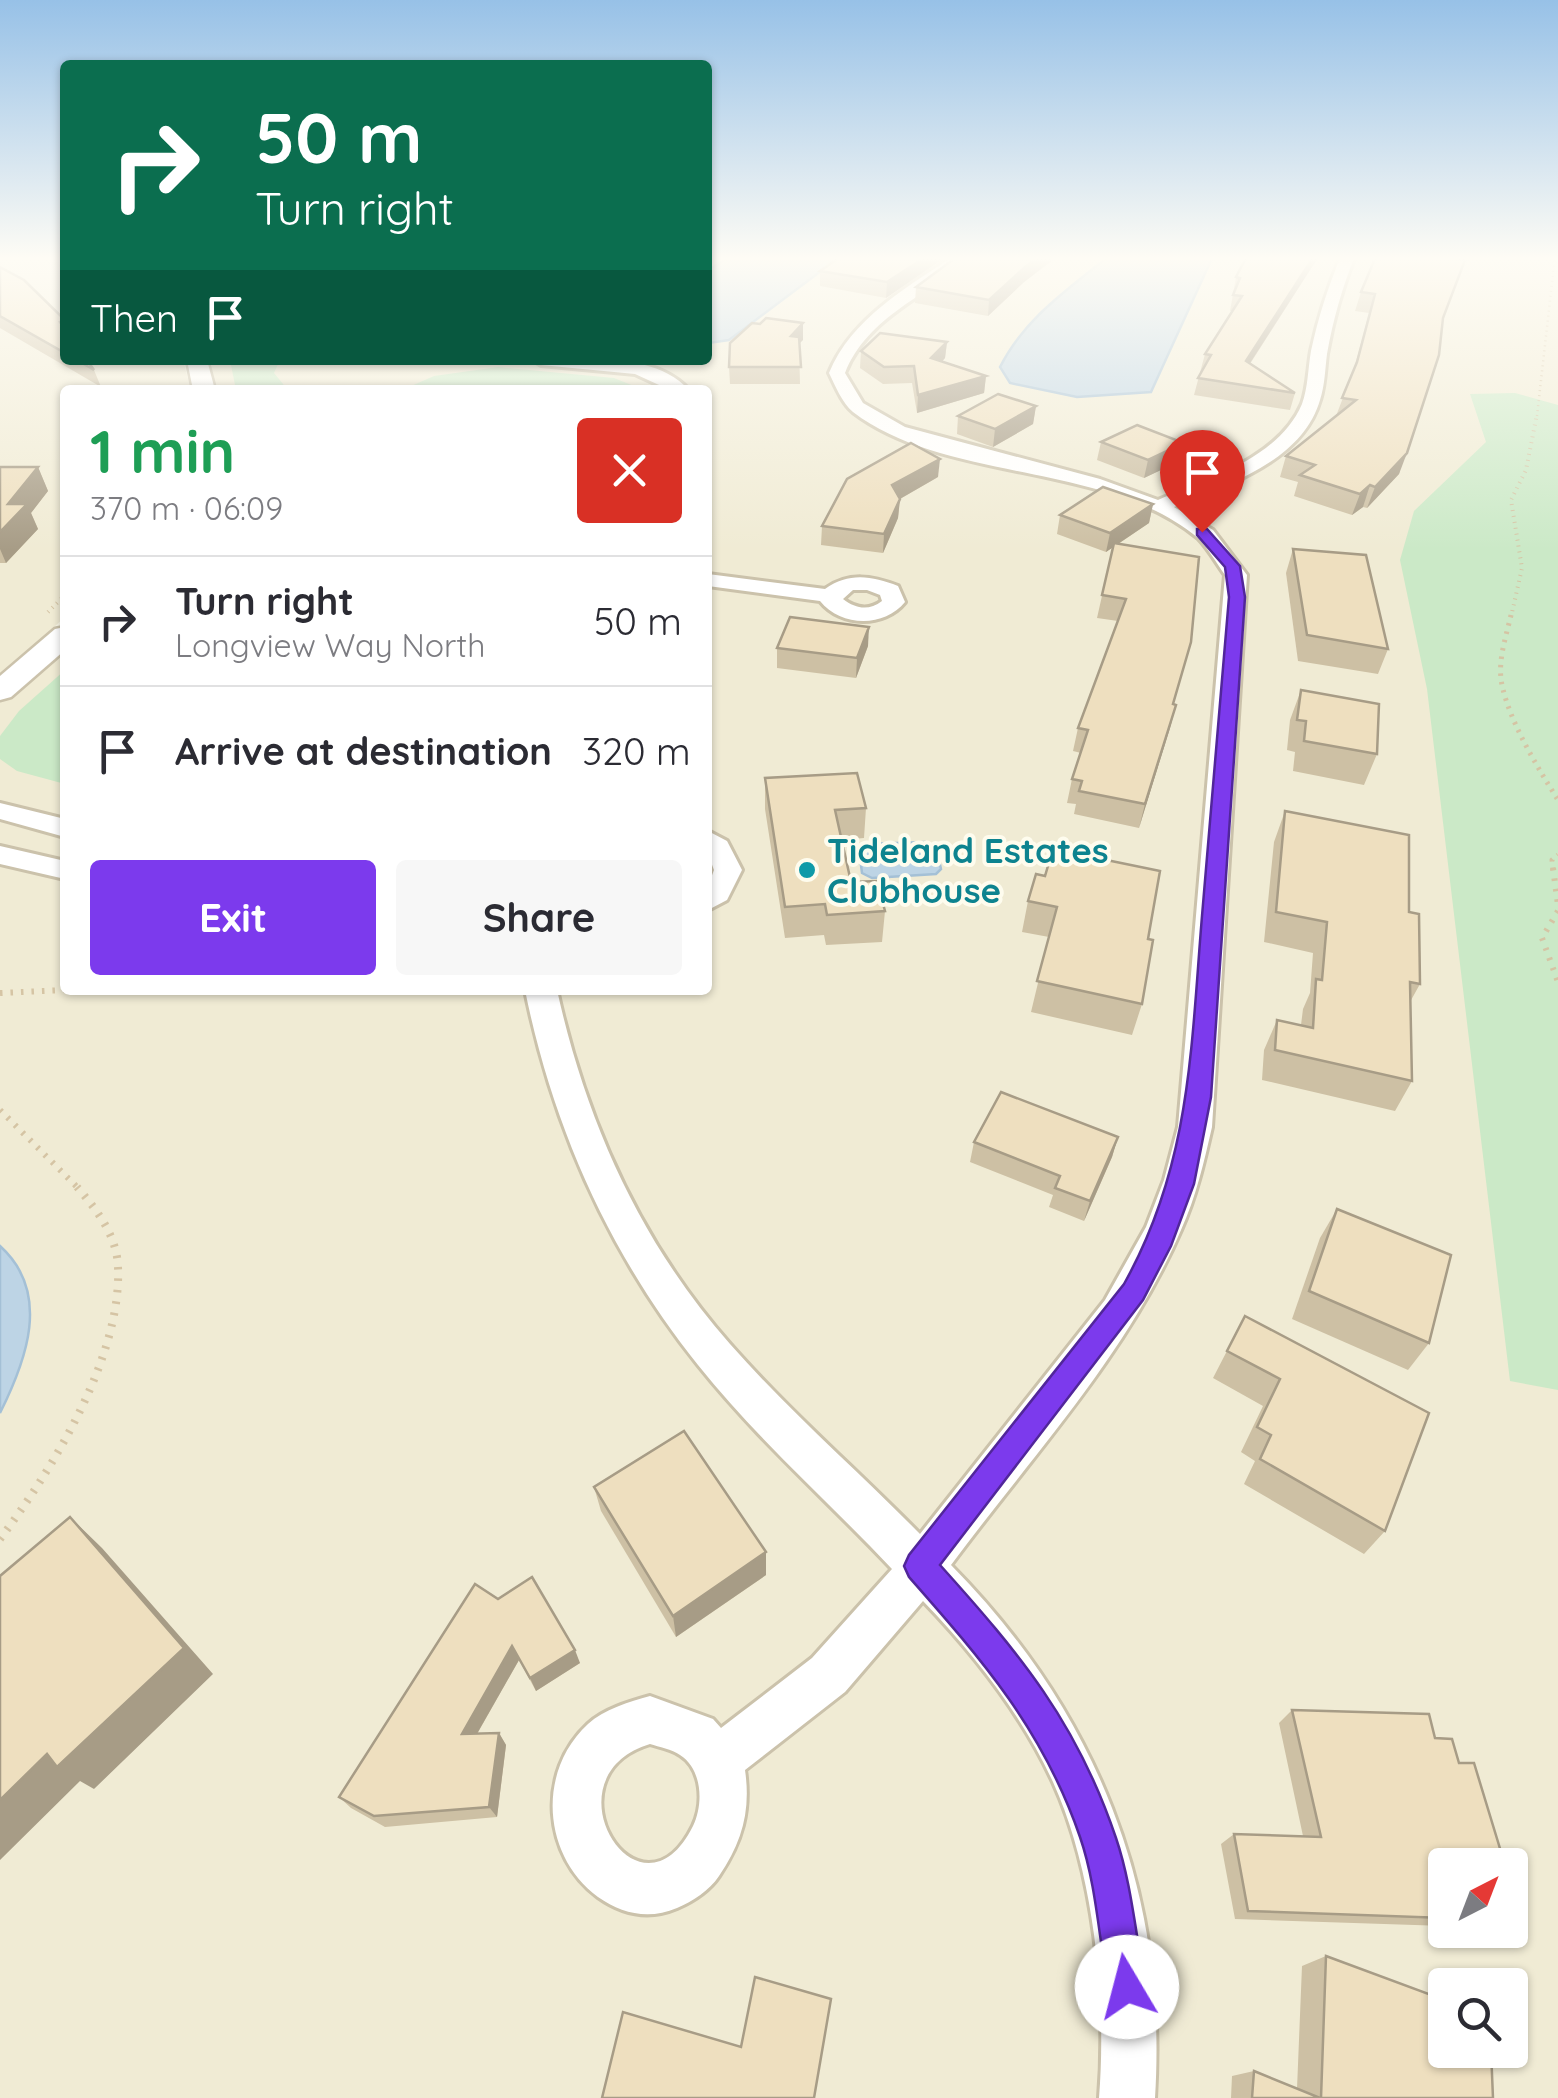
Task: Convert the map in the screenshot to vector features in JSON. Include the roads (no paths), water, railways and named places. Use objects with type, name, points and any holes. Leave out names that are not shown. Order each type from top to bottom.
[{"type":"street","points":[[717,1760],[774,1720],[841,1663],[1134,1292],[1172,1214],[1189,1154],[1201,1072],[1237,586],[1232,566],[1218,547],[1191,524],[1160,506],[1115,490],[956,450],[871,416],[846,396],[837,374],[847,354]]},
{"type":"street","points":[[1160,506],[1254,462],[1278,446],[1298,426],[1312,396],[1320,354]]},
{"type":"street","points":[[582,365],[655,374],[672,385]]},
{"type":"street","points":[[712,581],[831,596]]},
{"type":"street","points":[[0,691],[60,639]]},
{"type":"street","points":[[0,811],[55,825]]},
{"type":"street","points":[[3,855],[55,825]]},
{"type":"street","points":[[712,844],[727,858],[730,870],[726,883],[712,896]]},
{"type":"street","points":[[3,855],[60,869]]},
{"type":"street","points":[[542,995],[567,1096],[605,1186],[636,1246],[712,1352],[766,1414],[920,1566],[1008,1664],[1061,1746],[1099,1840],[1121,1943],[1128,2005],[1127,2098]]},
{"type":"water","points":[[1008,354],[1168,354],[1151,392],[1077,397],[1010,383],[1000,367]]},
{"type":"water","points":[[925,842],[936,847],[941,869],[936,874],[872,878],[862,873],[859,850],[867,844]]},
{"type":"water","points":[[0,1246],[26,1285],[30,1306],[25,1350],[0,1413]]},
{"type":"place","name":"Tideland Estates Clubhouse","points":[[807,870]]}]
